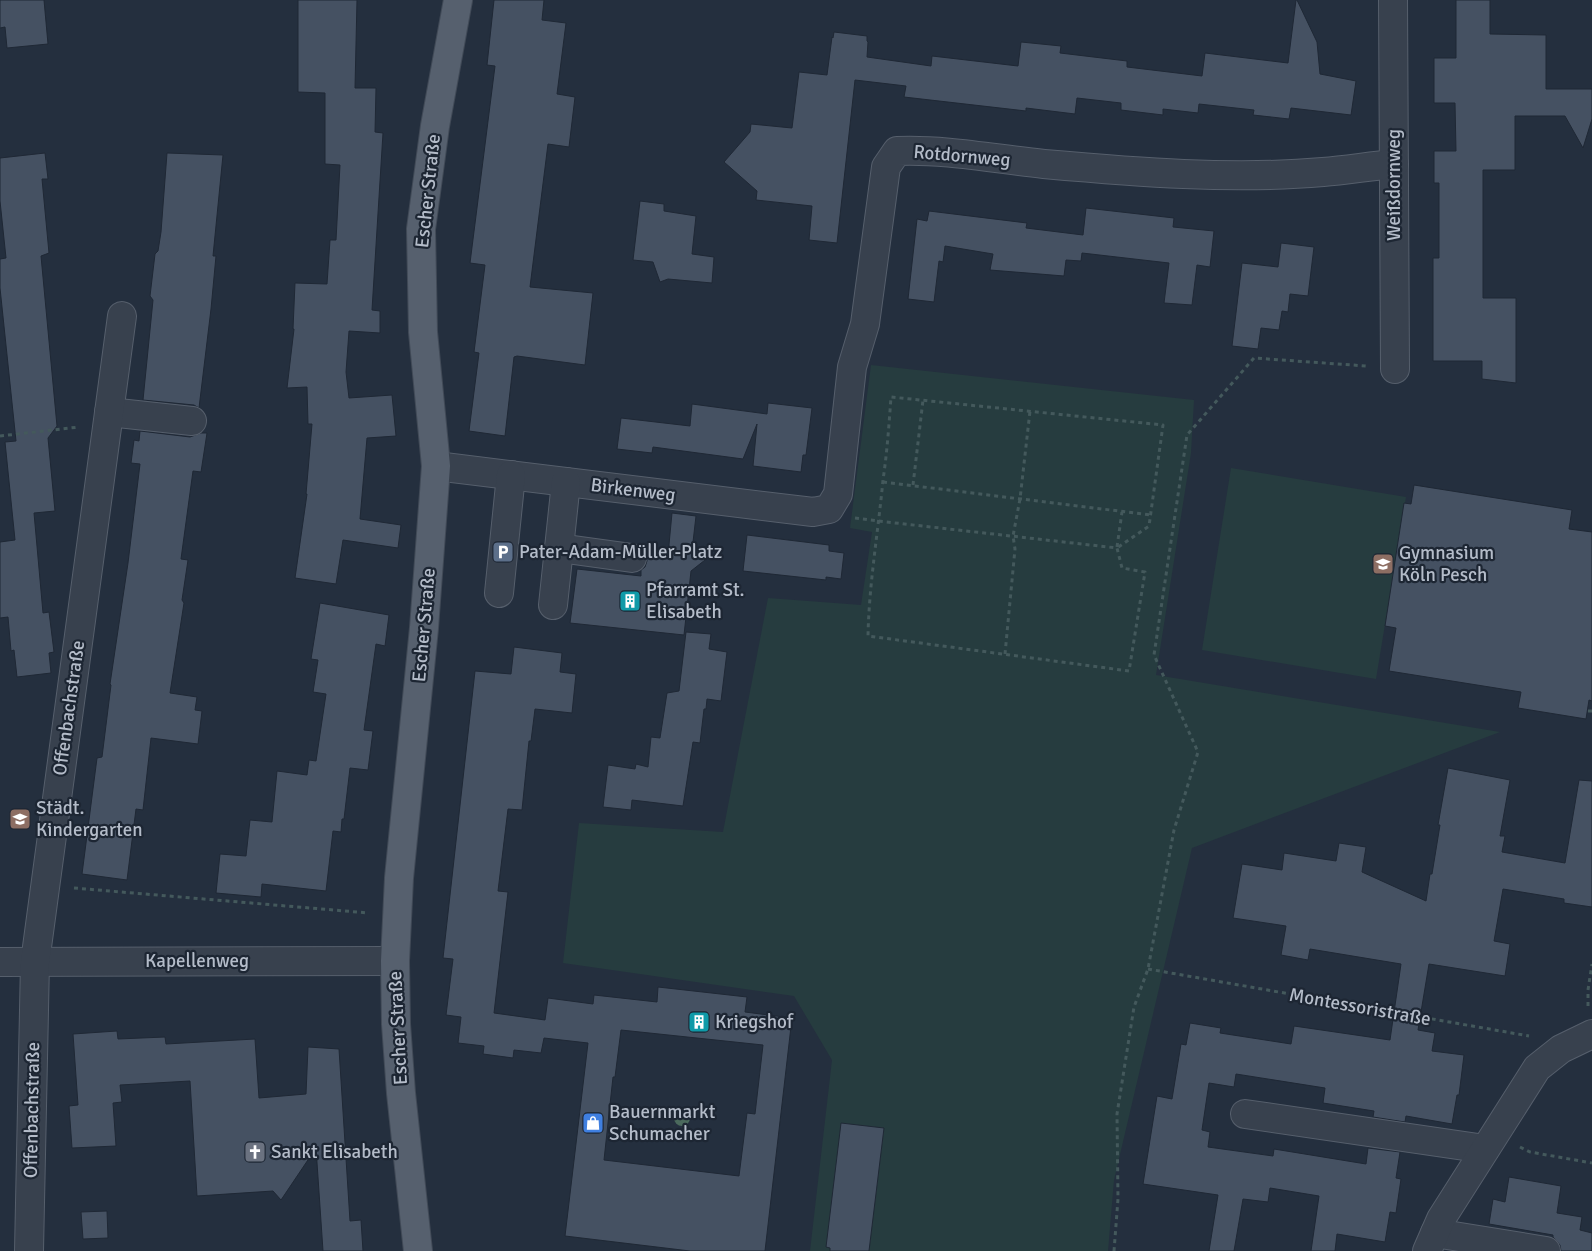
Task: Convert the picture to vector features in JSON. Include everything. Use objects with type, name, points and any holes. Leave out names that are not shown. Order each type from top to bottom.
[{"type":"main road","name":"Escher Straße","points":[[418,1251],[401,1093],[396,1024],[395,961],[400,868],[424,628],[436,466],[423,332],[421,229],[435,126],[458,0]]},
{"type":"street","name":"Weißdornweg","points":[[1393,0],[1395,369]]},
{"type":"street","name":"Rotdornweg","points":[[829,509],[838,494],[852,367],[865,324],[886,167],[897,151],[920,150],[1044,164],[1178,173],[1256,175],[1322,172],[1394,164]]},
{"type":"street","name":"Offenbachstraße","points":[[30,1251],[35,962],[122,316]]},
{"type":"street","points":[[108,418],[192,421]]},
{"type":"street","name":"Birkenweg","points":[[436,466],[813,512],[829,509]]},
{"type":"street","points":[[499,592],[511,475]]},
{"type":"street","points":[[553,605],[566,482]]},
{"type":"street","points":[[559,548],[632,558]]},
{"type":"street","name":"Kapellenweg","points":[[0,962],[395,961]]},
{"type":"street","points":[[1546,1251],[1431,1242],[1441,1218],[1537,1068],[1561,1049],[1584,1038]]},
{"type":"street","points":[[1245,1114],[1490,1142]]},
{"type":"path","points":[[1114,1251],[1118,1200],[1117,1114],[1134,1007],[1148,969],[1174,830],[1198,752],[1154,655],[1187,435],[1254,358],[1395,369]]},
{"type":"path","points":[[829,509],[851,518],[878,521],[1013,536],[1117,548],[1149,526],[1163,425],[891,397],[883,482],[878,521],[869,608],[868,636],[1129,671],[1145,572],[1122,568],[1117,548],[1122,512]]},
{"type":"path","points":[[913,485],[922,400]]},
{"type":"path","points":[[1006,654],[1015,549],[1013,536],[1020,499],[1030,410]]},
{"type":"path","points":[[0,436],[108,418]]},
{"type":"path","points":[[883,482],[1151,516]]},
{"type":"path","points":[[46,886],[398,915]]},
{"type":"path","points":[[1584,1038],[1592,964]]},
{"type":"path","name":"Montessoristraße","points":[[1148,969],[1584,1038]]},
{"type":"path","points":[[1490,1142],[1530,1152],[1592,1163]]},
{"type":"green space","points":[[871,365],[1194,400],[1191,453],[1156,675],[1500,732],[1192,848],[1114,1180],[1108,1251],[810,1251],[832,1060],[794,996],[563,963],[579,823],[723,832],[768,598],[861,605],[872,532],[850,528]]},
{"type":"green space","points":[[1231,468],[1406,497],[1376,679],[1202,650]]},
{"type":"building","points":[[0,0],[44,0],[48,44],[7,48],[5,27],[0,28]]},
{"type":"building","points":[[298,0],[357,0],[355,88],[376,88],[375,132],[383,133],[372,310],[380,311],[380,333],[349,331],[346,372],[349,398],[392,395],[396,436],[367,438],[360,519],[401,525],[398,548],[343,540],[336,584],[295,578],[307,494],[312,424],[308,424],[307,387],[287,388],[294,329],[295,283],[327,284],[330,240],[336,240],[340,165],[325,164],[325,93],[298,92]]},
{"type":"building","points":[[494,0],[544,0],[542,20],[566,23],[557,94],[575,97],[569,147],[548,144],[530,287],[593,293],[585,365],[514,357],[505,436],[469,431],[479,353],[474,352],[485,265],[470,263],[495,66],[487,65]]},
{"type":"building","points":[[1296,0],[1317,42],[1320,74],[1356,81],[1351,115],[1291,108],[1289,119],[1253,115],[1254,110],[1199,104],[1198,113],[1163,109],[1163,115],[1121,110],[1121,103],[1077,98],[1075,114],[1026,108],[1026,111],[904,97],[906,86],[855,80],[837,243],[809,240],[812,206],[756,200],[757,191],[724,162],[750,132],[751,124],[792,128],[799,72],[827,75],[834,32],[867,36],[867,57],[931,66],[932,56],[1018,66],[1021,42],[1061,46],[1060,53],[1127,61],[1127,67],[1202,76],[1205,53],[1288,63]]},
{"type":"building","points":[[1456,0],[1490,0],[1490,34],[1546,35],[1546,89],[1592,89],[1592,119],[1583,148],[1565,116],[1515,116],[1515,170],[1483,170],[1483,298],[1516,298],[1516,383],[1482,379],[1482,361],[1433,361],[1433,258],[1439,258],[1439,183],[1434,183],[1434,151],[1456,151],[1455,103],[1434,103],[1434,58],[1456,58]]},
{"type":"building","points":[[45,153],[48,179],[42,179],[49,253],[41,256],[57,426],[48,438],[55,511],[34,513],[43,613],[49,612],[54,652],[49,653],[51,673],[17,677],[14,650],[11,651],[8,617],[0,618],[0,542],[15,540],[5,442],[16,441],[0,288],[0,259],[6,258],[0,201],[0,158]]},
{"type":"building","points":[[167,153],[223,155],[213,256],[216,256],[211,309],[199,408],[194,405],[143,400],[153,300],[150,296],[155,254],[158,251],[161,232]]},
{"type":"building","points":[[640,201],[664,204],[664,211],[696,216],[692,254],[714,257],[712,283],[668,279],[660,282],[653,262],[633,260]]},
{"type":"building","points":[[1086,208],[1174,218],[1173,227],[1214,231],[1210,267],[1197,265],[1192,305],[1164,303],[1169,263],[1082,253],[1081,261],[1066,260],[1064,276],[990,270],[993,254],[945,246],[943,262],[939,261],[934,302],[908,299],[917,219],[927,221],[929,211],[1027,223],[1026,228],[1083,235]]},
{"type":"building","points":[[1281,243],[1314,247],[1308,296],[1290,294],[1288,312],[1282,311],[1279,330],[1261,328],[1258,349],[1232,346],[1242,263],[1278,267]]},
{"type":"building","points":[[768,403],[812,408],[806,455],[803,455],[801,472],[753,466],[757,424],[743,459],[653,447],[652,453],[617,449],[621,418],[690,426],[692,404],[767,414]]},
{"type":"building","points":[[140,431],[190,437],[207,433],[201,472],[193,471],[181,559],[188,560],[182,600],[184,603],[170,693],[197,697],[195,710],[202,711],[198,744],[151,738],[143,810],[136,809],[127,880],[82,874],[97,758],[102,757],[110,684],[128,563],[140,464],[131,463],[134,440],[139,441]]},
{"type":"building","points":[[1414,485],[1572,510],[1569,529],[1592,532],[1592,701],[1589,700],[1586,719],[1518,708],[1521,692],[1389,671],[1396,628],[1385,626],[1404,503],[1411,504]]},
{"type":"building","name":"Pfarramt St. Elisabeth","points":[[672,513],[696,516],[693,542],[705,560],[691,571],[684,635],[570,623],[577,569],[641,576],[641,570],[645,567],[647,561],[647,553],[668,555]]},
{"type":"building","points":[[747,535],[829,545],[829,551],[844,553],[841,579],[826,577],[826,580],[743,571]]},
{"type":"building","points":[[320,603],[389,615],[385,646],[376,644],[364,730],[373,731],[368,770],[350,768],[341,832],[333,831],[326,891],[262,884],[261,897],[216,893],[220,854],[246,856],[250,820],[272,822],[277,771],[307,775],[309,760],[316,761],[326,694],[313,692],[318,660],[311,659]]},
{"type":"building","points":[[686,632],[711,634],[709,649],[727,652],[721,701],[707,699],[700,743],[693,742],[683,806],[632,800],[631,810],[603,807],[608,765],[635,769],[636,764],[648,767],[651,737],[660,738],[667,693],[679,691]]},
{"type":"building","points":[[514,647],[562,653],[560,672],[576,674],[572,713],[535,709],[531,741],[529,741],[522,810],[508,809],[498,891],[508,892],[494,1013],[545,1020],[548,998],[593,1004],[594,995],[657,1002],[658,987],[747,997],[745,1012],[792,1018],[765,1251],[690,1251],[565,1236],[588,1043],[544,1038],[541,1053],[514,1050],[513,1058],[483,1054],[484,1046],[458,1043],[461,1017],[446,1015],[453,959],[443,958],[475,671],[511,674]],"holes":[[[621,1030],[763,1045],[755,1114],[747,1113],[739,1176],[604,1160],[613,1077],[615,1077]]]},
{"type":"building","points":[[1448,768],[1510,780],[1500,836],[1505,836],[1502,852],[1565,863],[1579,780],[1592,781],[1592,907],[1564,903],[1564,899],[1503,889],[1494,941],[1510,944],[1505,976],[1429,964],[1418,1030],[1435,1033],[1432,1051],[1464,1055],[1459,1095],[1457,1095],[1452,1124],[1406,1116],[1405,1122],[1373,1117],[1374,1111],[1323,1103],[1325,1088],[1236,1074],[1234,1087],[1209,1083],[1202,1130],[1210,1132],[1208,1147],[1273,1156],[1274,1149],[1366,1164],[1368,1148],[1400,1152],[1396,1178],[1401,1179],[1396,1213],[1390,1212],[1385,1242],[1337,1234],[1335,1251],[1311,1251],[1319,1196],[1270,1188],[1268,1202],[1243,1199],[1234,1251],[1209,1251],[1218,1195],[1143,1184],[1157,1096],[1172,1099],[1181,1044],[1186,1045],[1190,1023],[1221,1028],[1220,1033],[1291,1044],[1294,1026],[1390,1040],[1401,964],[1310,949],[1308,960],[1281,955],[1286,926],[1233,918],[1242,864],[1282,870],[1284,853],[1336,861],[1339,843],[1366,847],[1362,872],[1426,901],[1430,874],[1432,874]]},
{"type":"building","points":[[117,1031],[118,1039],[165,1037],[166,1044],[255,1039],[259,1098],[306,1094],[308,1047],[339,1049],[350,1221],[361,1220],[363,1251],[323,1251],[316,1148],[281,1200],[273,1191],[197,1196],[190,1081],[120,1085],[122,1102],[113,1103],[116,1146],[72,1148],[69,1106],[78,1105],[73,1034]]},
{"type":"building","points":[[841,1123],[884,1128],[869,1251],[830,1251],[830,1248],[826,1247]]},
{"type":"building","points":[[1509,1177],[1561,1186],[1557,1213],[1582,1217],[1580,1230],[1592,1233],[1592,1251],[1561,1251],[1560,1245],[1553,1235],[1489,1224],[1493,1199],[1505,1202]]},
{"type":"building","points":[[107,1211],[108,1238],[83,1239],[81,1212]]},
{"type":"place","name":"Pater-Adam-Müller-Platz","points":[[503,552]]},
{"type":"place","name":"Gymnasium Köln Pesch","points":[[1383,564]]},
{"type":"place","name":"Pfarramt St. Elisabeth","points":[[630,601]]},
{"type":"place","name":"Städt. Kindergarten","points":[[20,819]]},
{"type":"place","name":"Kriegshof","points":[[699,1022]]},
{"type":"place","name":"Bauernmarkt Schumacher","points":[[593,1123]]},
{"type":"place","name":"Sankt Elisabeth","points":[[255,1152]]}]
